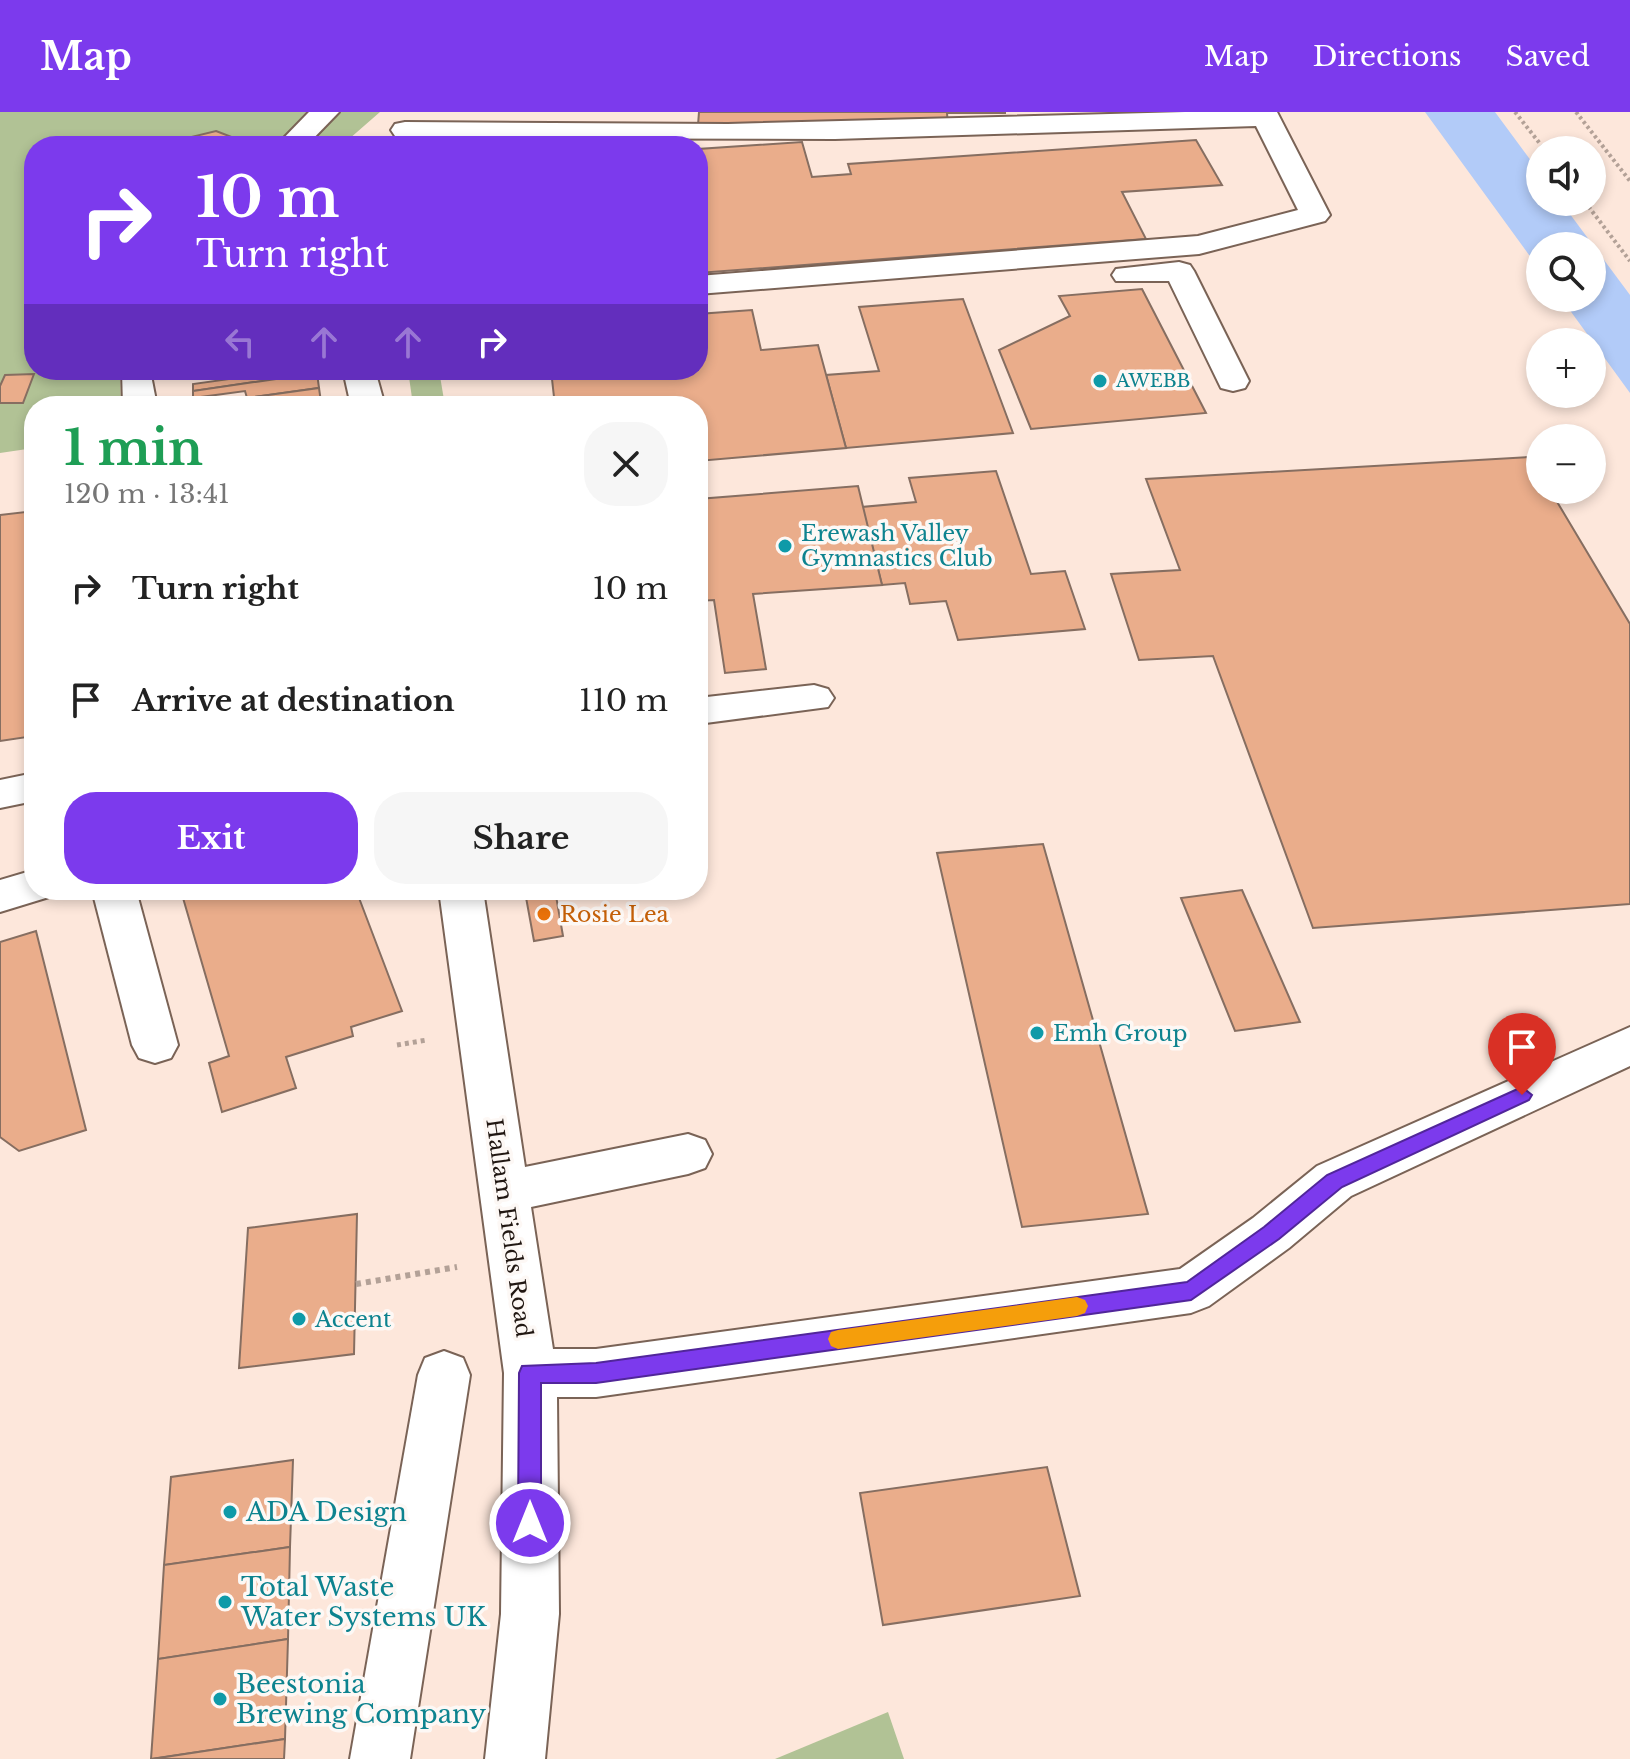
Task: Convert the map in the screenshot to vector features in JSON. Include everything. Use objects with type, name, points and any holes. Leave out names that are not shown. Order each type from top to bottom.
[{"type":"street","points":[[300,136],[325,112]]},
{"type":"street","points":[[379,112],[411,126],[725,135],[967,130],[1264,114],[1315,215],[1199,245],[708,284]]},
{"type":"street","points":[[708,304],[1179,271],[1233,381]]},
{"type":"street","points":[[708,710],[814,698]]},
{"type":"street","points":[[0,794],[24,789]]},
{"type":"street","points":[[0,896],[24,889]]},
{"type":"street","points":[[117,900],[155,1045]]},
{"type":"street","name":"Hallam Fields Road","points":[[462,900],[530,1373],[530,1614],[515,1759]]},
{"type":"street","points":[[530,1373],[596,1373],[1191,1290],[1271,1233],[1334,1181],[1630,1045]]},
{"type":"street","points":[[504,1192],[688,1154]]},
{"type":"street","points":[[380,1759],[444,1375]]},
{"type":"path","points":[[1515,112],[1534,136]]},
{"type":"path","points":[[1576,112],[1630,181]]},
{"type":"path","points":[[1596,216],[1630,261]]},
{"type":"path","points":[[356,1284],[512,1258]]},
{"type":"green space","points":[[0,112],[380,112],[352,136],[24,136],[24,380],[120,380],[121,396],[24,396],[24,449],[0,453]]},
{"type":"green space","points":[[409,380],[441,380],[443,396],[412,396]]},
{"type":"green space","points":[[888,1712],[904,1759],[775,1759]]},
{"type":"water","points":[[1425,112],[1495,112],[1526,154],[1526,216],[1571,216],[1583,232],[1526,232],[1526,251]]},
{"type":"water","points":[[1606,263],[1630,295],[1630,393],[1606,360],[1606,328],[1583,328],[1571,312],[1606,312]]},
{"type":"building","points":[[699,112],[1005,113],[947,113],[948,126],[698,125]]},
{"type":"building","points":[[216,131],[229,136],[195,136]]},
{"type":"building","points":[[1196,140],[1222,185],[1122,192],[1146,239],[708,272],[708,148],[802,142],[812,177],[851,174],[848,164]]},
{"type":"building","name":"AWEBB","points":[[1142,289],[1206,413],[1031,429],[999,350],[1070,316],[1059,296]]},
{"type":"building","points":[[963,299],[1013,433],[846,448],[826,375],[879,371],[859,307]]},
{"type":"building","points":[[752,310],[761,350],[818,345],[846,448],[708,460],[708,396],[554,396],[552,380],[708,380],[708,313]]},
{"type":"building","points":[[24,374],[24,380],[32,380],[23,403],[0,403],[0,386],[5,375]]},
{"type":"building","points":[[222,380],[269,380],[193,391],[193,384]]},
{"type":"building","points":[[269,380],[318,380],[319,388],[261,396],[246,396],[245,391],[193,396],[193,391]]},
{"type":"building","points":[[319,388],[320,396],[261,396]]},
{"type":"building","points":[[1526,457],[1526,504],[1558,504],[1630,624],[1630,904],[1313,928],[1213,656],[1139,660],[1111,574],[1180,570],[1146,479]]},
{"type":"building","points":[[996,471],[1031,574],[1065,571],[1085,629],[958,640],[946,601],[910,604],[905,583],[882,585],[862,507],[916,502],[909,478]]},
{"type":"building","name":"Erewash Valley Gymnastics Club","points":[[858,486],[882,585],[753,594],[766,669],[725,673],[714,600],[708,600],[708,498]]},
{"type":"building","points":[[24,512],[24,737],[0,741],[0,515]]},
{"type":"building","name":"Emh Group","points":[[1043,844],[1148,1214],[1022,1227],[937,853]]},
{"type":"building","points":[[1242,890],[1300,1022],[1235,1031],[1181,898]]},
{"type":"building","points":[[184,900],[360,900],[402,1011],[351,1027],[353,1036],[286,1057],[296,1088],[222,1112],[209,1063],[229,1056]]},
{"type":"building","name":"Rosie Lea","points":[[526,900],[557,900],[563,936],[534,941]]},
{"type":"building","points":[[36,931],[86,1130],[19,1151],[0,1137],[0,942]]},
{"type":"building","name":"Accent","points":[[357,1214],[354,1354],[239,1368],[248,1228]]},
{"type":"building","name":"ADA Design","points":[[293,1460],[290,1547],[164,1565],[171,1477]]},
{"type":"building","points":[[1047,1467],[1080,1596],[883,1625],[860,1493]]},
{"type":"building","name":"Total Waste Water Systems UK","points":[[290,1547],[288,1639],[158,1659],[164,1565]]},
{"type":"building","name":"Beestonia Brewing Company","points":[[288,1639],[285,1739],[151,1759],[158,1659]]},
{"type":"building","points":[[285,1739],[284,1759],[152,1759]]},
{"type":"slow traffic","points":[[838,1339],[1077,1306]]},
{"type":"place","name":"AWEBB","points":[[1100,381]]},
{"type":"place","name":"Erewash Valley Gymnastics Club","points":[[785,546]]},
{"type":"place","name":"Rosie Lea","points":[[544,914]]},
{"type":"place","name":"Emh Group","points":[[1037,1033]]},
{"type":"place","name":"Accent","points":[[299,1319]]},
{"type":"place","name":"ADA Design","points":[[230,1512]]},
{"type":"place","name":"Total Waste Water Systems UK","points":[[225,1602]]},
{"type":"place","name":"Beestonia Brewing Company","points":[[220,1699]]},
{"type":"route","points":[[530,1523],[530,1373],[596,1373],[1191,1290],[1271,1233],[1334,1181],[1522,1095]]}]
